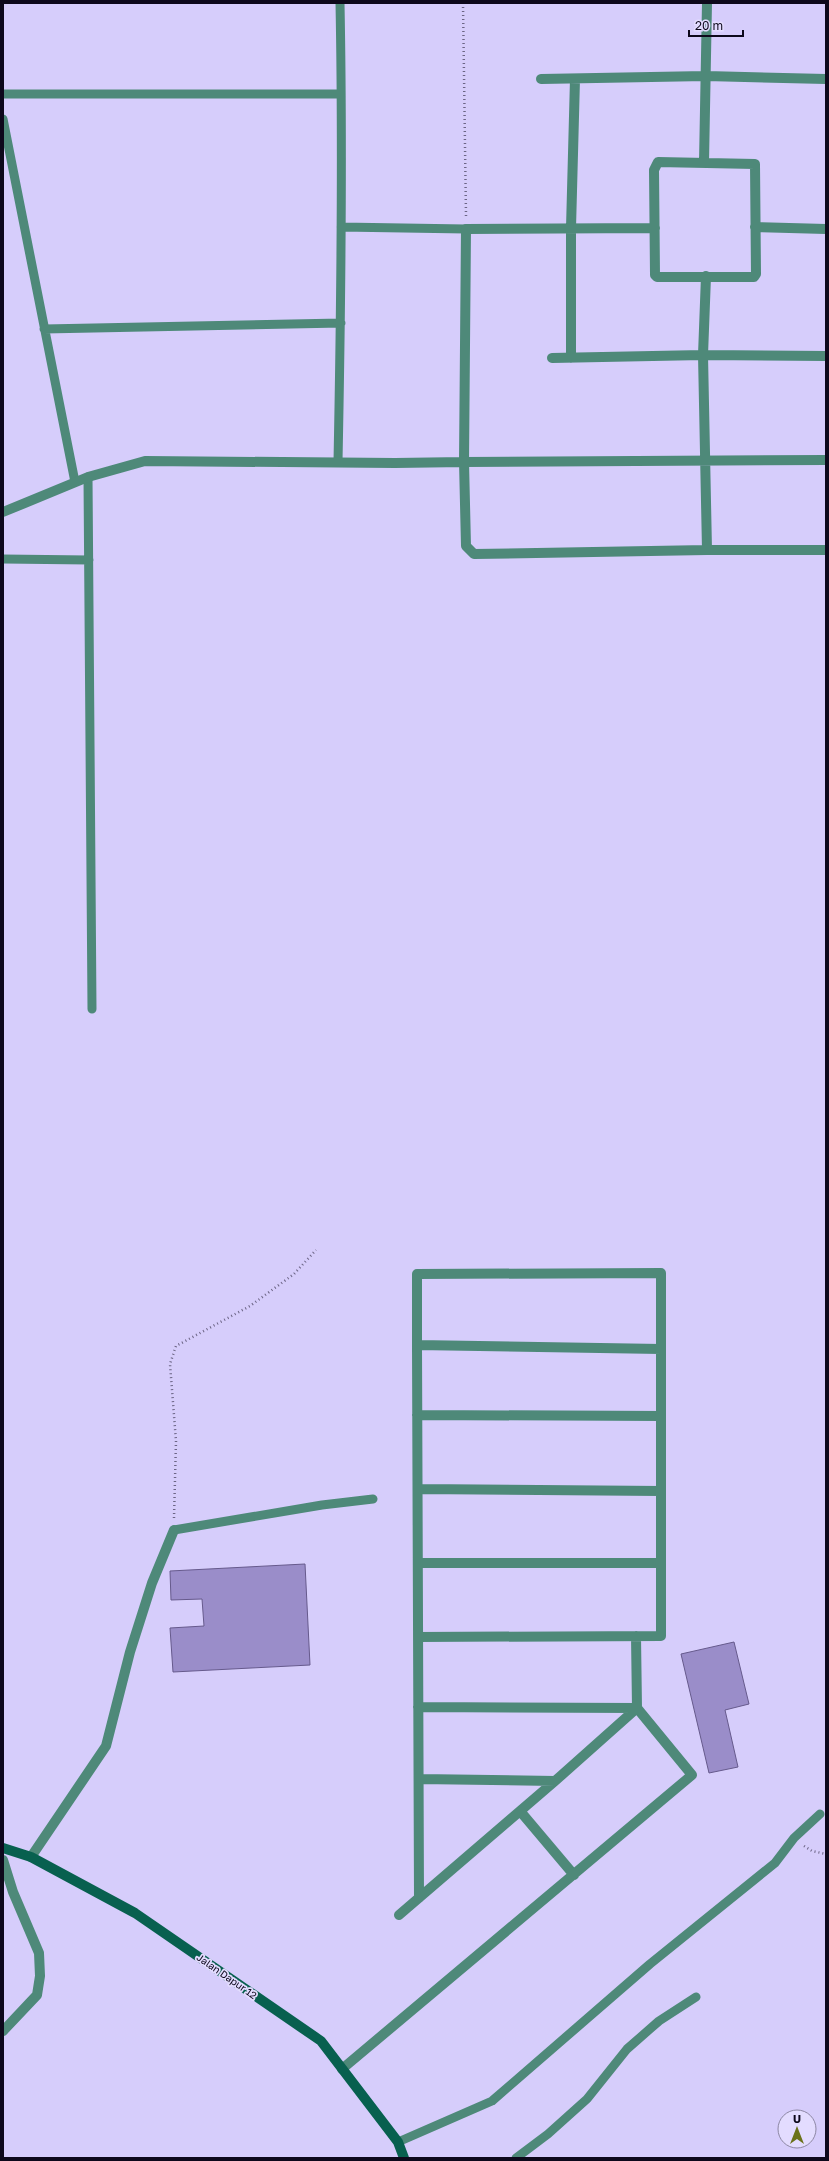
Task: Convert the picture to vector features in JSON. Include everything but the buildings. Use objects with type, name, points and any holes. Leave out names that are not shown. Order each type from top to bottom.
[{"type":"street","points":[[704,162],[707,3]]},
{"type":"street","points":[[541,78],[706,76],[826,79]]},
{"type":"street","points":[[571,358],[571,228],[575,78]]},
{"type":"street","points":[[658,162],[704,162],[755,164],[756,274],[754,277],[657,277],[655,275],[655,165],[658,162]]},
{"type":"street","points":[[755,227],[826,229]]},
{"type":"street","points":[[655,228],[466,229],[464,462],[466,546],[474,554],[707,550],[826,550]]},
{"type":"street","points":[[706,276],[703,355],[707,550]]},
{"type":"street","points":[[552,358],[703,355],[826,356]]},
{"type":"street","points":[[3,512],[88,477],[145,461],[464,462],[826,460]]},
{"type":"street","points":[[418,1637],[661,1636],[661,1273],[417,1274],[417,1414],[419,1898]]},
{"type":"street","points":[[417,1345],[661,1349]]},
{"type":"street","points":[[417,1414],[661,1416]]},
{"type":"street","points":[[418,1489],[661,1491]]},
{"type":"street","points":[[31,1857],[106,1746],[140,1621],[152,1584],[174,1530]]},
{"type":"street","points":[[418,1563],[661,1563]]},
{"type":"street","points":[[342,2069],[692,1775],[637,1708],[636,1636]]},
{"type":"street","points":[[418,1707],[637,1708]]},
{"type":"street","points":[[398,1915],[520,1812],[637,1708]]},
{"type":"street","points":[[419,1779],[555,1781]]},
{"type":"street","points":[[520,1812],[574,1875]]},
{"type":"street","name":"Jalan Dapur 12","points":[[3,1848],[31,1857],[135,1913],[320,2041],[398,2142],[404,2158]]},
{"type":"street","points":[[3,1860],[13,1892],[39,1953],[40,1976],[37,1995],[3,2031]]},
{"type":"lane","points":[[338,462],[342,227],[340,3]]},
{"type":"lane","points":[[3,94],[342,94]]},
{"type":"lane","points":[[3,119],[75,482]]},
{"type":"lane","points":[[342,227],[466,229]]},
{"type":"lane","points":[[44,328],[341,323]]},
{"type":"lane","points":[[88,477],[92,1009]]},
{"type":"lane","points":[[3,559],[89,560]]},
{"type":"lane","points":[[174,1530],[322,1505],[373,1499]]},
{"type":"lane","points":[[398,2142],[492,2101],[650,1964],[775,1862],[794,1838],[820,1814]]},
{"type":"lane","points":[[516,2158],[548,2134],[587,2100],[627,2049],[658,2021],[696,1997]]},
{"type":"path","points":[[463,3],[466,229]]},
{"type":"path","points":[[174,1530],[176,1441],[170,1364],[176,1346],[250,1306],[294,1274],[316,1250]]},
{"type":"path","points":[[794,1838],[812,1851],[826,1854]]}]
